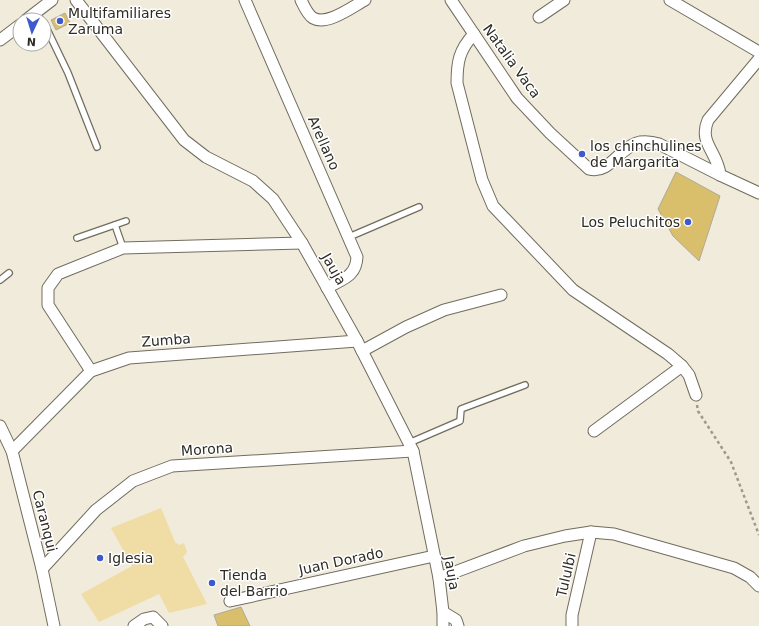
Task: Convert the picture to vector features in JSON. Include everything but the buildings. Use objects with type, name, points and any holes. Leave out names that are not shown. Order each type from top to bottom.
[{"type":"street","points":[[42,12],[52,0]]},
{"type":"street","name":"Jauja","points":[[76,0],[184,140],[206,157],[253,181],[273,199],[302,243],[359,346],[411,447],[439,578],[443,626]]},
{"type":"street","name":"Arellano","points":[[245,0],[357,257],[354,271],[350,275],[327,288]]},
{"type":"street","points":[[301,0],[309,14],[314,18],[327,20],[365,0]]},
{"type":"street","name":"Natalia Vaca","points":[[451,0],[518,98],[550,133],[589,169],[595,171],[602,170],[633,145],[640,142],[650,142],[659,144],[759,193]]},
{"type":"street","points":[[539,17],[564,0]]},
{"type":"street","points":[[670,0],[759,52]]},
{"type":"street","points":[[0,40],[12,31]]},
{"type":"street","points":[[474,34],[466,43],[460,56],[457,69],[457,83],[482,180],[493,206],[573,290],[668,354],[682,366],[689,375],[696,395]]},
{"type":"street","points":[[720,175],[719,166],[709,147],[705,134],[708,120],[759,59]]},
{"type":"street","points":[[91,371],[48,305],[48,288],[58,274],[123,248],[302,243]]},
{"type":"street","points":[[359,346],[444,310],[501,295]]},
{"type":"street","name":"Zumba","points":[[12,451],[91,371],[129,358],[359,346]]},
{"type":"street","points":[[594,431],[682,366]]},
{"type":"street","name":"Caranqui","points":[[0,426],[12,451],[42,569],[54,626]]},
{"type":"street","name":"Morona","points":[[42,569],[96,510],[133,481],[172,466],[411,447]]},
{"type":"street","points":[[439,578],[524,546],[591,532],[614,534],[734,568],[750,577],[759,586]]},
{"type":"street","name":"Tululbi","points":[[572,626],[572,615],[591,532]]},
{"type":"street","name":"Juan Dorado","points":[[230,601],[434,556]]},
{"type":"street","points":[[443,612],[456,620],[458,626]]},
{"type":"street","points":[[134,626],[144,619],[153,617],[162,626]]},
{"type":"lane","points":[[52,40],[68,74],[97,146]]},
{"type":"lane","points":[[349,237],[419,207]]},
{"type":"lane","points":[[77,238],[126,221]]},
{"type":"lane","points":[[115,225],[123,248]]},
{"type":"lane","points":[[0,280],[9,273]]},
{"type":"lane","points":[[411,447],[460,421],[461,409],[525,385]]},
{"type":"path","points":[[696,395],[698,411],[731,462],[759,535]]},
{"type":"shaded area","points":[[161,508],[175,542],[179,545],[184,543],[187,552],[183,557],[207,604],[169,613],[159,594],[99,622],[81,594],[132,566],[111,528]]},
{"type":"place","name":"Multifamiliares Zaruma","points":[[60,21]]},
{"type":"place","name":"los chinchulines de Margarita","points":[[582,154]]},
{"type":"place","name":"Los Peluchitos","points":[[688,222]]},
{"type":"place","name":"Iglesia","points":[[100,558]]},
{"type":"place","name":"Tienda del Barrio","points":[[212,583]]}]
